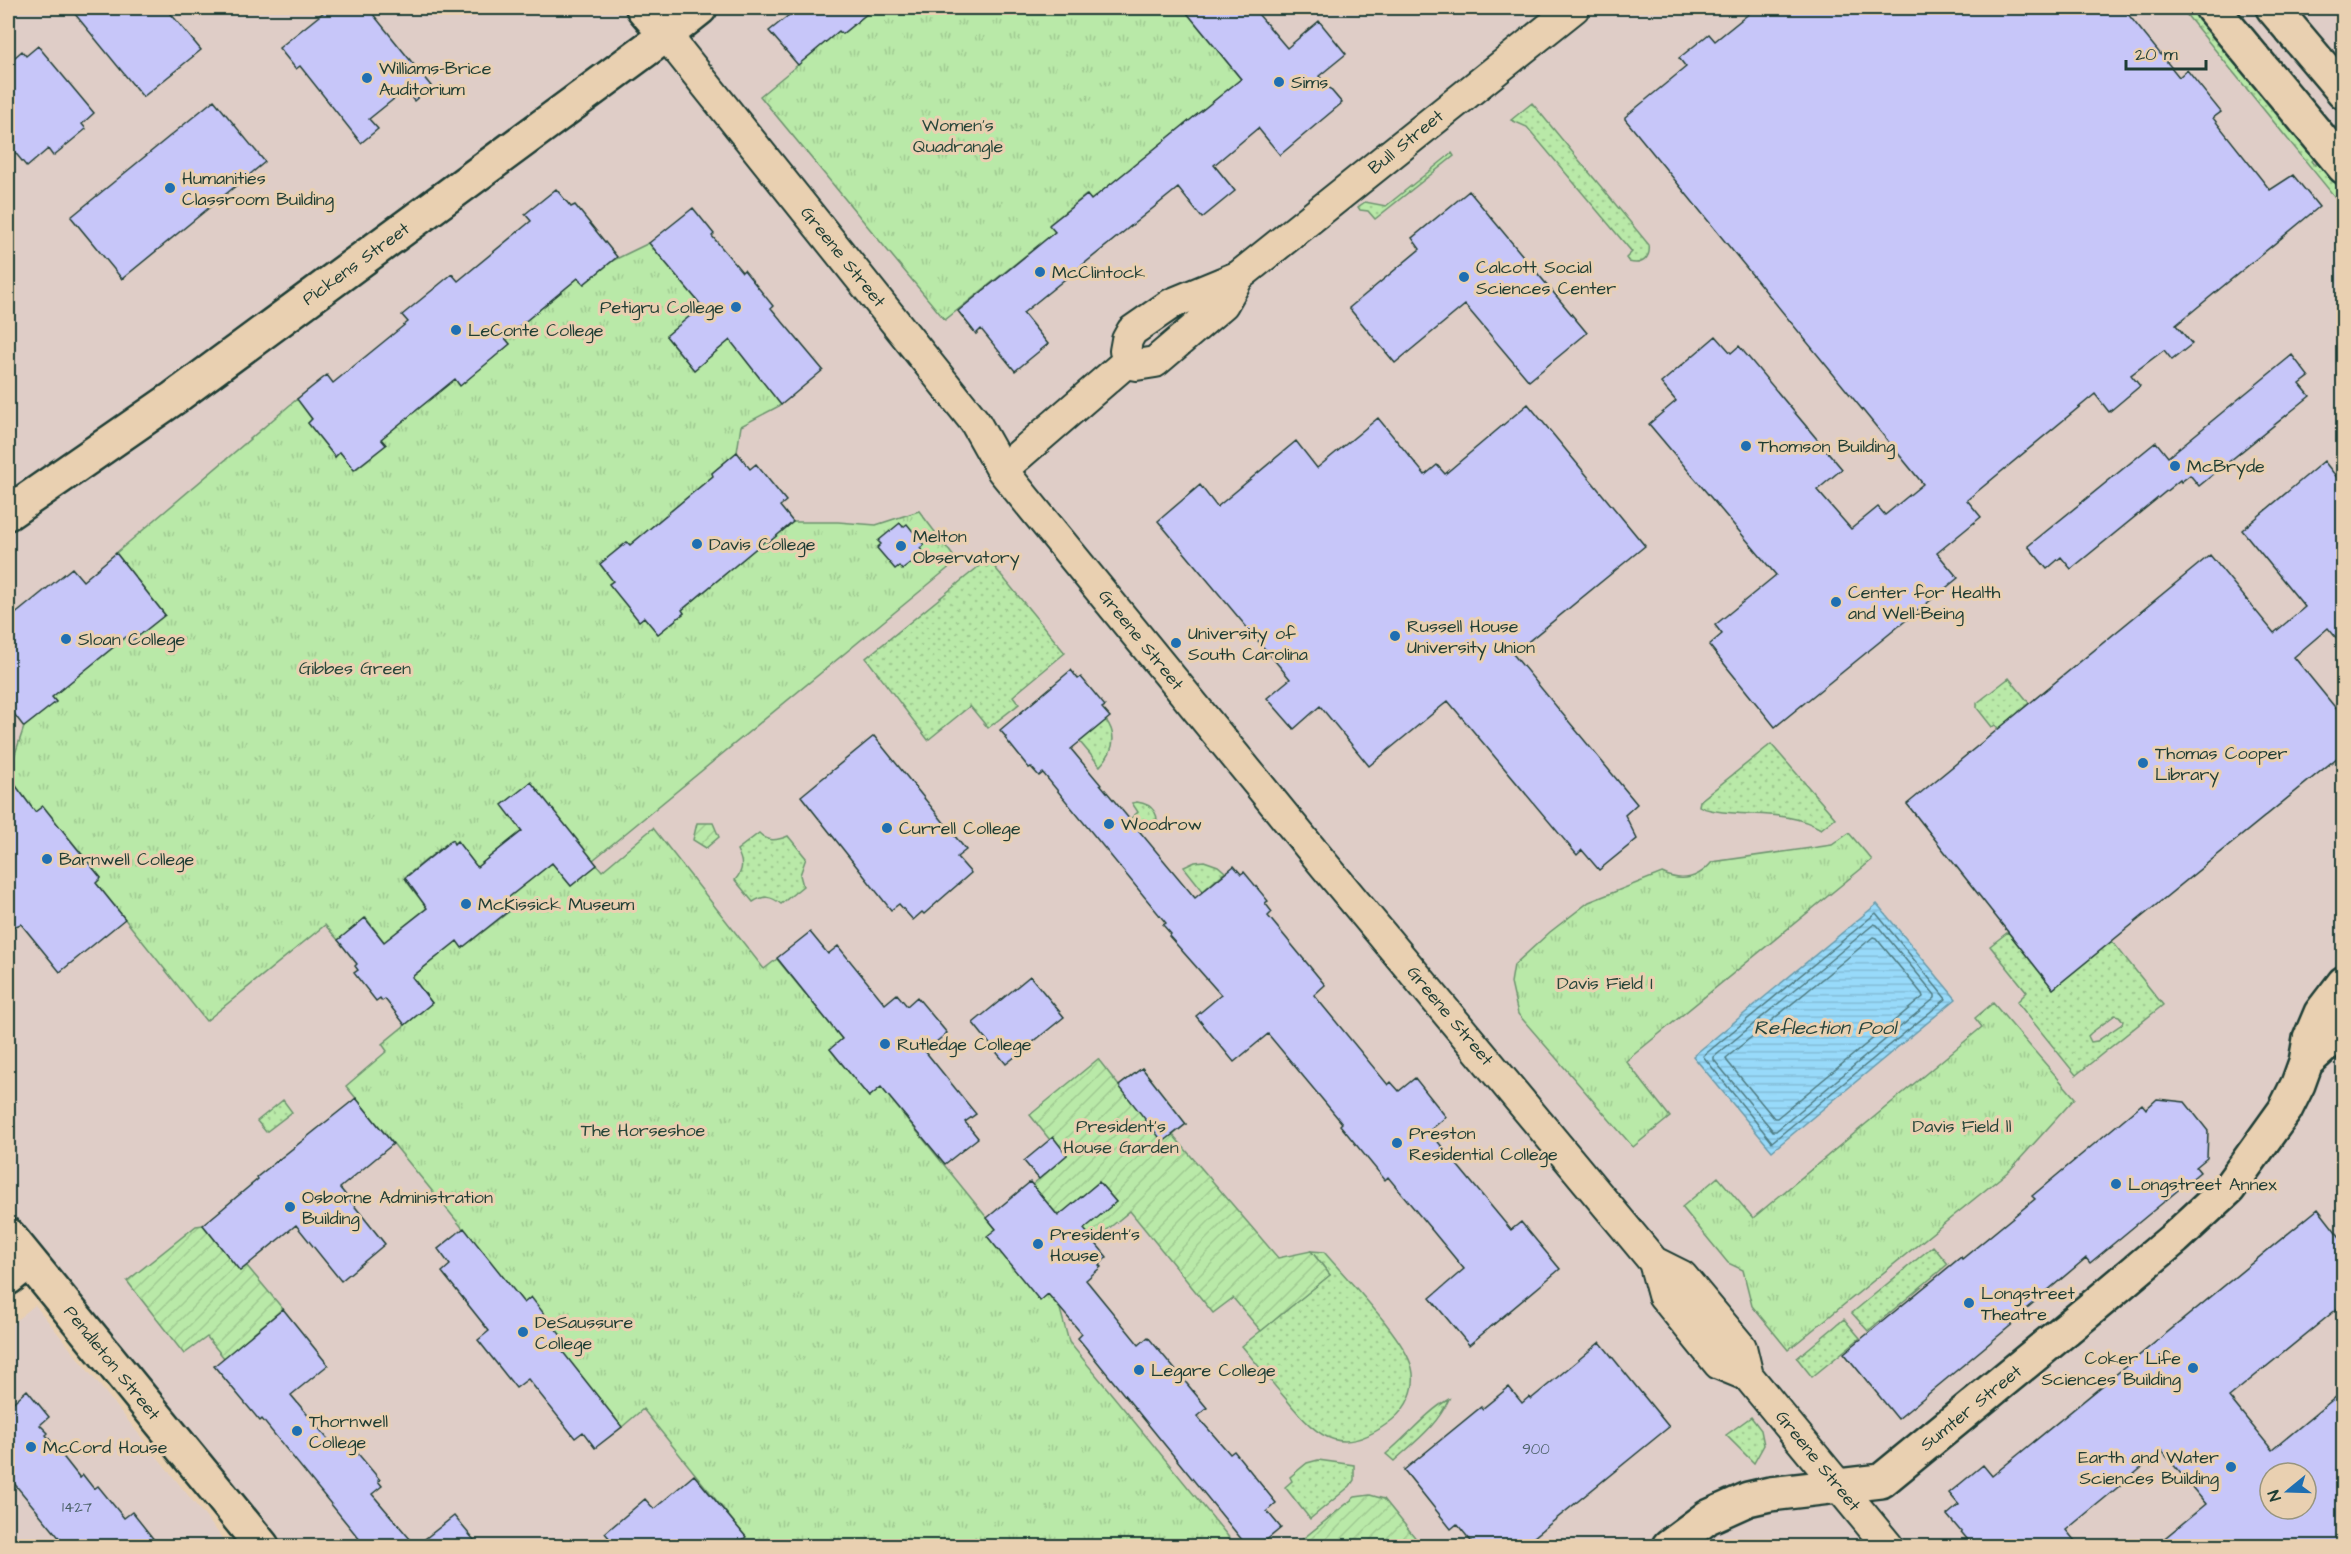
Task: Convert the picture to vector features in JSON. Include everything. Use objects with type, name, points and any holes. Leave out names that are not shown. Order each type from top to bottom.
[{"type":"street","name":"Greene Street","points":[[643,8],[975,422],[1002,470],[1325,866],[1654,1262],[1682,1276],[1741,1347],[1748,1376],[1888,1546]]},
{"type":"street","name":"Pickens Street","points":[[8,513],[174,398],[700,8]]},
{"type":"street","name":"Bull Street","points":[[1002,470],[1129,360],[1125,351],[1132,331],[1171,304],[1239,276],[1574,8]]},
{"type":"street","points":[[2212,8],[2343,167]]},
{"type":"street","points":[[2273,8],[2343,92]]},
{"type":"street","name":"Sumter Street","points":[[1669,1546],[1708,1516],[1748,1499],[1770,1494],[1881,1481],[1981,1400],[2196,1220],[2229,1188],[2285,1110],[2306,1062],[2310,1039],[2321,1013],[2343,983]]},
{"type":"street","name":"Sumter Street","points":[[2306,1062],[2343,1028]]},
{"type":"street","name":"Pendleton Street","points":[[8,1235],[18,1270],[262,1546]]},
{"type":"shaded area","name":"University of South Carolina","points":[[8,8],[643,8],[667,38],[703,8],[2343,8],[2343,1546],[272,1546],[8,1263]]},
{"type":"shaded area","points":[[35,1305],[229,1546],[8,1546],[8,1327]]},
{"type":"green space","name":"Women's Quadrangle","points":[[874,8],[1183,8],[1241,79],[1091,200],[1086,195],[1050,224],[1055,232],[945,320],[760,96],[839,31],[842,34]]},
{"type":"green space","points":[[2181,8],[2192,8],[2315,158],[2312,161],[2315,165],[2318,162],[2343,193],[2343,207]]},
{"type":"green space","points":[[1532,103],[1649,245],[1649,254],[1645,260],[1638,263],[1629,262],[1626,258],[1632,252],[1527,127],[1511,120]]},
{"type":"green space","points":[[1452,153],[1454,156],[1375,219],[1368,211],[1360,210],[1358,207],[1365,202],[1386,206]]},
{"type":"green space","name":"Gibbes Green","points":[[649,243],[702,306],[666,336],[694,370],[730,340],[781,405],[741,426],[737,452],[712,473],[713,476],[630,545],[627,542],[600,564],[613,581],[609,584],[639,621],[644,617],[658,634],[684,613],[682,610],[766,540],[769,542],[793,522],[876,525],[919,511],[957,561],[593,860],[522,831],[477,867],[457,842],[454,844],[451,840],[405,877],[427,908],[384,942],[366,918],[338,940],[325,925],[206,1021],[96,883],[101,878],[43,806],[35,812],[8,775],[24,727],[56,702],[52,697],[126,637],[131,642],[165,615],[116,553],[297,399],[312,419],[308,423],[335,456],[341,452],[355,470],[386,445],[381,439],[455,379],[460,385],[510,344],[505,338],[578,278],[584,284],[614,260]]},
{"type":"green space","points":[[988,559],[1065,653],[1013,696],[1019,704],[988,728],[970,706],[928,740],[866,658]]},
{"type":"green space","points":[[2009,678],[2029,703],[1999,729],[1995,725],[1992,727],[1977,708],[1977,703]]},
{"type":"green space","points":[[1106,720],[1113,738],[1111,750],[1100,766],[1080,742]]},
{"type":"green space","points":[[1771,744],[1835,818],[1821,829],[1796,819],[1730,813],[1699,806],[1700,801]]},
{"type":"green space","points":[[1137,802],[1152,808],[1157,820],[1154,831],[1146,821],[1136,828],[1129,820],[1138,812],[1132,803]]},
{"type":"green space","points":[[697,823],[713,823],[719,837],[706,848],[693,840]]},
{"type":"green space","name":"The Horseshoe","points":[[653,828],[764,969],[777,959],[842,1039],[830,1049],[869,1097],[881,1087],[996,1229],[1040,1300],[1048,1294],[1060,1309],[1069,1342],[1236,1546],[746,1546],[741,1541],[745,1536],[643,1409],[622,1427],[562,1351],[569,1346],[531,1298],[524,1303],[346,1086],[387,1051],[382,1044],[432,1003],[412,977],[457,941],[463,947],[511,910],[504,901],[552,863],[571,886],[597,865],[602,871]]},
{"type":"green space","points":[[759,833],[772,840],[788,836],[806,858],[800,875],[803,886],[781,904],[767,897],[753,902],[735,880],[742,866],[737,850]]},
{"type":"green space","name":"Davis Field I","points":[[1849,833],[1872,860],[1626,1061],[1670,1117],[1633,1147],[1518,1014],[1511,983],[1514,965],[1550,932],[1589,902],[1662,873],[1676,878],[1689,878],[1707,868],[1712,862],[1832,845]]},
{"type":"green space","points":[[1204,861],[1218,866],[1225,872],[1203,891],[1184,867]]},
{"type":"green space","points":[[2008,932],[2053,989],[2112,941],[2163,1005],[2076,1075],[2017,1002],[2027,992],[1990,946]],"holes":[[[2115,1015],[2123,1021],[2122,1024],[2097,1041],[2091,1042],[2088,1036],[2091,1033]]]},
{"type":"green space","name":"Davis Field ll","points":[[1993,1003],[2075,1098],[2010,1170],[1788,1350],[1752,1306],[1743,1270],[1728,1263],[1682,1207],[1718,1177],[1753,1218],[1982,1027],[1975,1018]]},
{"type":"green space","name":"President's House Garden","points":[[1098,1059],[1119,1086],[1142,1068],[1186,1124],[1173,1135],[1278,1258],[1311,1251],[1330,1275],[1261,1331],[1233,1298],[1213,1313],[1130,1211],[1086,1247],[1071,1229],[1091,1222],[1116,1202],[1099,1182],[1074,1203],[1063,1221],[1032,1185],[1067,1155],[1053,1138],[1050,1140],[1030,1115]]},
{"type":"green space","points":[[283,1100],[292,1112],[266,1132],[257,1121]]},
{"type":"green space","points":[[203,1225],[240,1271],[247,1266],[283,1309],[252,1334],[233,1369],[207,1337],[184,1354],[127,1281],[196,1226]]},
{"type":"green space","points":[[1933,1246],[1948,1264],[1868,1331],[1852,1313]]},
{"type":"green space","points":[[1311,1251],[1324,1252],[1360,1292],[1398,1341],[1412,1368],[1412,1390],[1402,1410],[1375,1432],[1360,1439],[1334,1440],[1310,1425],[1298,1414],[1242,1346],[1330,1275]]},
{"type":"green space","points":[[1844,1319],[1860,1338],[1812,1377],[1797,1358]]},
{"type":"green space","points":[[1449,1399],[1432,1425],[1394,1461],[1386,1454],[1432,1411]]},
{"type":"green space","points":[[1751,1417],[1761,1430],[1764,1445],[1754,1463],[1726,1435]]},
{"type":"green space","points":[[1318,1460],[1354,1465],[1354,1480],[1350,1486],[1310,1519],[1285,1487],[1292,1481],[1290,1477],[1307,1463]]},
{"type":"green space","points":[[1370,1495],[1384,1499],[1422,1546],[1294,1546],[1355,1497]]},
{"type":"water","name":"Reflection Pool","points":[[1877,904],[1956,999],[1772,1151],[1693,1056]]},
{"type":"building","points":[[70,8],[166,8],[201,50],[143,97]]},
{"type":"building","name":"Williams-Brice Auditorium","points":[[329,8],[368,8],[431,86],[414,101],[405,90],[369,119],[378,129],[361,143],[300,66],[296,69],[279,48]]},
{"type":"building","points":[[798,8],[874,8],[842,34],[839,31],[798,65],[769,31]]},
{"type":"building","points":[[1183,8],[1253,8],[1287,48],[1319,21],[1346,54],[1319,76],[1342,103],[1280,155],[1258,128],[1214,165],[1235,191],[1202,218],[1178,188],[1023,313],[1048,344],[1015,371],[981,329],[976,334],[958,311],[1055,232],[1049,225],[1087,195],[1091,200],[1241,79]]},
{"type":"building","points":[[1756,8],[2123,8],[2179,77],[2187,70],[2221,112],[2213,118],[2270,190],[2293,175],[2319,207],[2176,325],[2192,344],[2172,360],[2164,350],[2131,375],[2140,386],[2109,412],[2095,394],[1967,500],[1981,517],[1937,553],[1958,578],[1775,727],[1709,645],[1722,634],[1715,625],[1776,575],[1649,424],[1676,401],[1661,383],[1716,336],[1731,353],[1739,346],[1842,469],[1817,490],[1851,529],[1878,507],[1885,515],[1923,484],[1625,119],[1686,67],[1679,58],[1709,34],[1715,41]]},
{"type":"building","points":[[38,46],[94,113],[82,124],[86,129],[53,156],[48,149],[27,167],[8,144],[8,63],[22,51],[26,56]]},
{"type":"building","name":"Humanities Classroom Building","points":[[214,100],[265,162],[122,279],[71,217]]},
{"type":"building","name":"LeConte College","points":[[556,189],[571,207],[575,205],[617,257],[584,284],[578,278],[505,338],[510,344],[460,386],[455,379],[381,439],[386,445],[354,470],[340,452],[335,457],[308,423],[312,419],[297,399],[327,375],[333,383],[408,322],[402,315],[452,274],[458,281],[531,221],[525,214]]},
{"type":"building","name":"Calcott Social Sciences Center","points":[[1469,191],[1587,333],[1529,381],[1465,305],[1395,363],[1349,308],[1420,249],[1412,238]]},
{"type":"building","name":"Petigru College","points":[[693,208],[714,234],[712,236],[742,272],[744,270],[773,306],[771,308],[823,370],[781,405],[730,340],[694,370],[666,336],[702,306],[649,243]]},
{"type":"building","name":"McBryde","points":[[2292,355],[2309,377],[2300,384],[2310,396],[2199,486],[2190,475],[2181,482],[2180,480],[2071,569],[2061,557],[2047,569],[2028,546],[2156,442],[2168,457]]},
{"type":"building","name":"Russell House University Union","points":[[1528,404],[1645,546],[1513,654],[1637,804],[1625,815],[1637,839],[1599,870],[1582,850],[1577,855],[1448,701],[1369,766],[1320,706],[1294,729],[1267,698],[1290,679],[1158,521],[1200,485],[1217,507],[1296,441],[1317,468],[1378,418],[1425,475],[1437,465],[1445,474]]},
{"type":"building","name":"Davis College","points":[[737,452],[750,469],[756,464],[786,501],[780,506],[793,522],[768,543],[766,540],[682,610],[684,613],[658,634],[644,617],[639,621],[609,584],[613,581],[600,564],[627,542],[630,545],[713,476],[712,473]]},
{"type":"building","name":"Thomas Cooper Library","points":[[2324,461],[2343,485],[2343,646],[2328,628],[2294,657],[2343,717],[2343,753],[2053,989],[1907,804],[2210,555],[2274,633],[2305,607],[2242,530]]},
{"type":"building","name":"Melton Observatory","points":[[900,523],[903,527],[907,524],[924,545],[920,548],[924,553],[902,570],[899,566],[895,569],[877,548],[881,544],[878,541]]},
{"type":"building","name":"Sloan College","points":[[116,553],[165,615],[131,642],[126,637],[52,697],[56,702],[24,727],[8,706],[8,620],[72,568],[83,581]]},
{"type":"building","name":"Preston Residential College","points":[[1071,670],[1078,679],[1081,677],[1105,706],[1102,708],[1110,717],[1071,749],[1195,898],[1234,866],[1241,874],[1244,872],[1268,901],[1265,903],[1272,912],[1268,916],[1325,985],[1314,995],[1388,1085],[1391,1082],[1399,1091],[1415,1078],[1446,1117],[1429,1131],[1511,1230],[1521,1222],[1560,1269],[1469,1345],[1430,1298],[1464,1269],[1388,1177],[1385,1180],[1340,1125],[1342,1123],[1268,1034],[1234,1062],[1196,1016],[1221,995],[1169,936],[1171,934],[1163,925],[1166,923],[1043,773],[1039,776],[1031,767],[1029,768],[1000,730]]},
{"type":"building","name":"Currell College","points":[[874,736],[966,850],[957,857],[971,873],[924,914],[922,912],[913,920],[899,904],[891,910],[801,796]]},
{"type":"building","name":"Barnwell College","points":[[8,775],[35,812],[43,806],[101,878],[96,883],[125,919],[60,972],[21,924],[8,929]]},
{"type":"building","name":"McKissick Museum","points":[[531,782],[597,865],[571,886],[552,863],[504,901],[511,909],[462,948],[457,941],[412,977],[432,1003],[405,1025],[385,999],[382,1001],[380,998],[376,1001],[354,973],[358,970],[355,966],[357,964],[338,940],[365,918],[384,942],[427,908],[405,878],[452,840],[454,844],[457,841],[477,867],[522,831],[502,805]]},
{"type":"building","name":"Rutledge College","points":[[810,932],[828,954],[838,946],[885,1004],[897,994],[907,1006],[917,997],[947,1033],[925,1051],[976,1114],[965,1122],[978,1138],[945,1164],[881,1087],[869,1097],[830,1049],[842,1039],[777,958]]},
{"type":"building","points":[[1030,976],[1064,1017],[1006,1064],[973,1023]]},
{"type":"building","points":[[1142,1068],[1186,1124],[1163,1142],[1119,1086]]},
{"type":"building","name":"Osborne Administration Building","points":[[356,1098],[393,1144],[340,1188],[385,1244],[341,1281],[296,1225],[240,1271],[203,1225],[258,1179],[257,1177]]},
{"type":"building","points":[[2157,1099],[2185,1102],[2208,1131],[2207,1158],[2196,1167],[2200,1172],[2090,1263],[2086,1258],[2013,1320],[2015,1322],[1898,1419],[1844,1353],[2035,1199],[2032,1196],[2142,1104],[2146,1109]]},
{"type":"building","points":[[1053,1137],[1067,1155],[1039,1179],[1024,1161]]},
{"type":"building","points":[[1030,1182],[1058,1216],[1099,1182],[1116,1202],[1084,1229],[1107,1257],[1099,1265],[1101,1267],[1086,1280],[1139,1345],[1148,1337],[1207,1408],[1197,1416],[1230,1454],[1234,1451],[1276,1503],[1267,1511],[1281,1528],[1259,1546],[1247,1546],[1078,1338],[1082,1334],[1048,1294],[1040,1301],[987,1236],[996,1229],[987,1218]]},
{"type":"building","points":[[2318,1209],[2343,1241],[2343,1304],[2229,1397],[2272,1450],[2343,1391],[2343,1546],[2155,1546],[2206,1504],[2162,1451],[2066,1530],[2079,1546],[1973,1546],[1947,1515],[1959,1505],[1949,1493],[1983,1465],[1992,1476]]},
{"type":"building","name":"DeSaussure College","points":[[464,1228],[524,1303],[531,1297],[569,1346],[562,1351],[622,1427],[595,1448],[583,1432],[575,1438],[528,1379],[516,1388],[478,1340],[489,1331],[442,1272],[450,1265],[438,1249]]},
{"type":"building","name":"Thornwell College","points":[[283,1309],[328,1365],[291,1395],[336,1449],[345,1441],[348,1446],[350,1444],[380,1480],[378,1481],[382,1486],[372,1494],[416,1546],[365,1546],[262,1419],[260,1421],[214,1366]]},
{"type":"building","points":[[1600,1342],[1669,1427],[1523,1546],[1475,1546],[1457,1524],[1451,1529],[1404,1470],[1509,1387],[1522,1403],[1529,1397],[1531,1399]]},
{"type":"building","points":[[27,1390],[49,1417],[40,1425],[48,1433],[46,1435],[80,1478],[83,1475],[94,1489],[98,1486],[124,1518],[132,1512],[159,1546],[66,1546],[8,1476],[8,1407]]},
{"type":"building","points":[[694,1475],[746,1537],[734,1546],[616,1546],[605,1533],[645,1499],[654,1509]]},
{"type":"building","points":[[454,1516],[479,1546],[416,1546]]},
{"type":"place","name":"Williams-Brice Auditorium","points":[[367,78]]},
{"type":"place","name":"Sims","points":[[1279,82]]},
{"type":"place","name":"Humanities Classroom Building","points":[[170,188]]},
{"type":"place","name":"McClintock","points":[[1040,272]]},
{"type":"place","name":"Calcott Social Sciences Center","points":[[1464,277]]},
{"type":"place","name":"Petigru College","points":[[736,307]]},
{"type":"place","name":"LeConte College","points":[[456,330]]},
{"type":"place","name":"Thomson Building","points":[[1746,446]]},
{"type":"place","name":"McBryde","points":[[2175,466]]},
{"type":"place","name":"Davis College","points":[[697,544]]},
{"type":"place","name":"Melton Observatory","points":[[901,546]]},
{"type":"place","name":"Center for Health and Well-Being","points":[[1836,602]]},
{"type":"place","name":"Russell House University Union","points":[[1395,636]]},
{"type":"place","name":"Sloan College","points":[[66,639]]},
{"type":"place","name":"University of South Carolina","points":[[1176,643]]},
{"type":"place","name":"Thomas Cooper Library","points":[[2143,763]]},
{"type":"place","name":"Woodrow","points":[[1109,824]]},
{"type":"place","name":"Currell College","points":[[887,828]]},
{"type":"place","name":"Barnwell College","points":[[47,859]]},
{"type":"place","name":"McKissick Museum","points":[[466,904]]},
{"type":"place","name":"Rutledge College","points":[[885,1044]]},
{"type":"place","name":"Preston Residential College","points":[[1397,1143]]},
{"type":"place","name":"Longstreet Annex","points":[[2116,1184]]},
{"type":"place","name":"Osborne Administration Building","points":[[290,1207]]},
{"type":"place","name":"President's House","points":[[1038,1244]]},
{"type":"place","name":"Longstreet Theatre","points":[[1969,1303]]},
{"type":"place","name":"DeSaussure College","points":[[523,1332]]},
{"type":"place","name":"Coker Life Sciences Building","points":[[2193,1368]]},
{"type":"place","name":"Legare College","points":[[1139,1370]]},
{"type":"place","name":"Thornwell College","points":[[297,1431]]},
{"type":"place","name":"McCord House","points":[[31,1447]]},
{"type":"place","name":"Earth and Water Sciences Building","points":[[2231,1467]]}]
